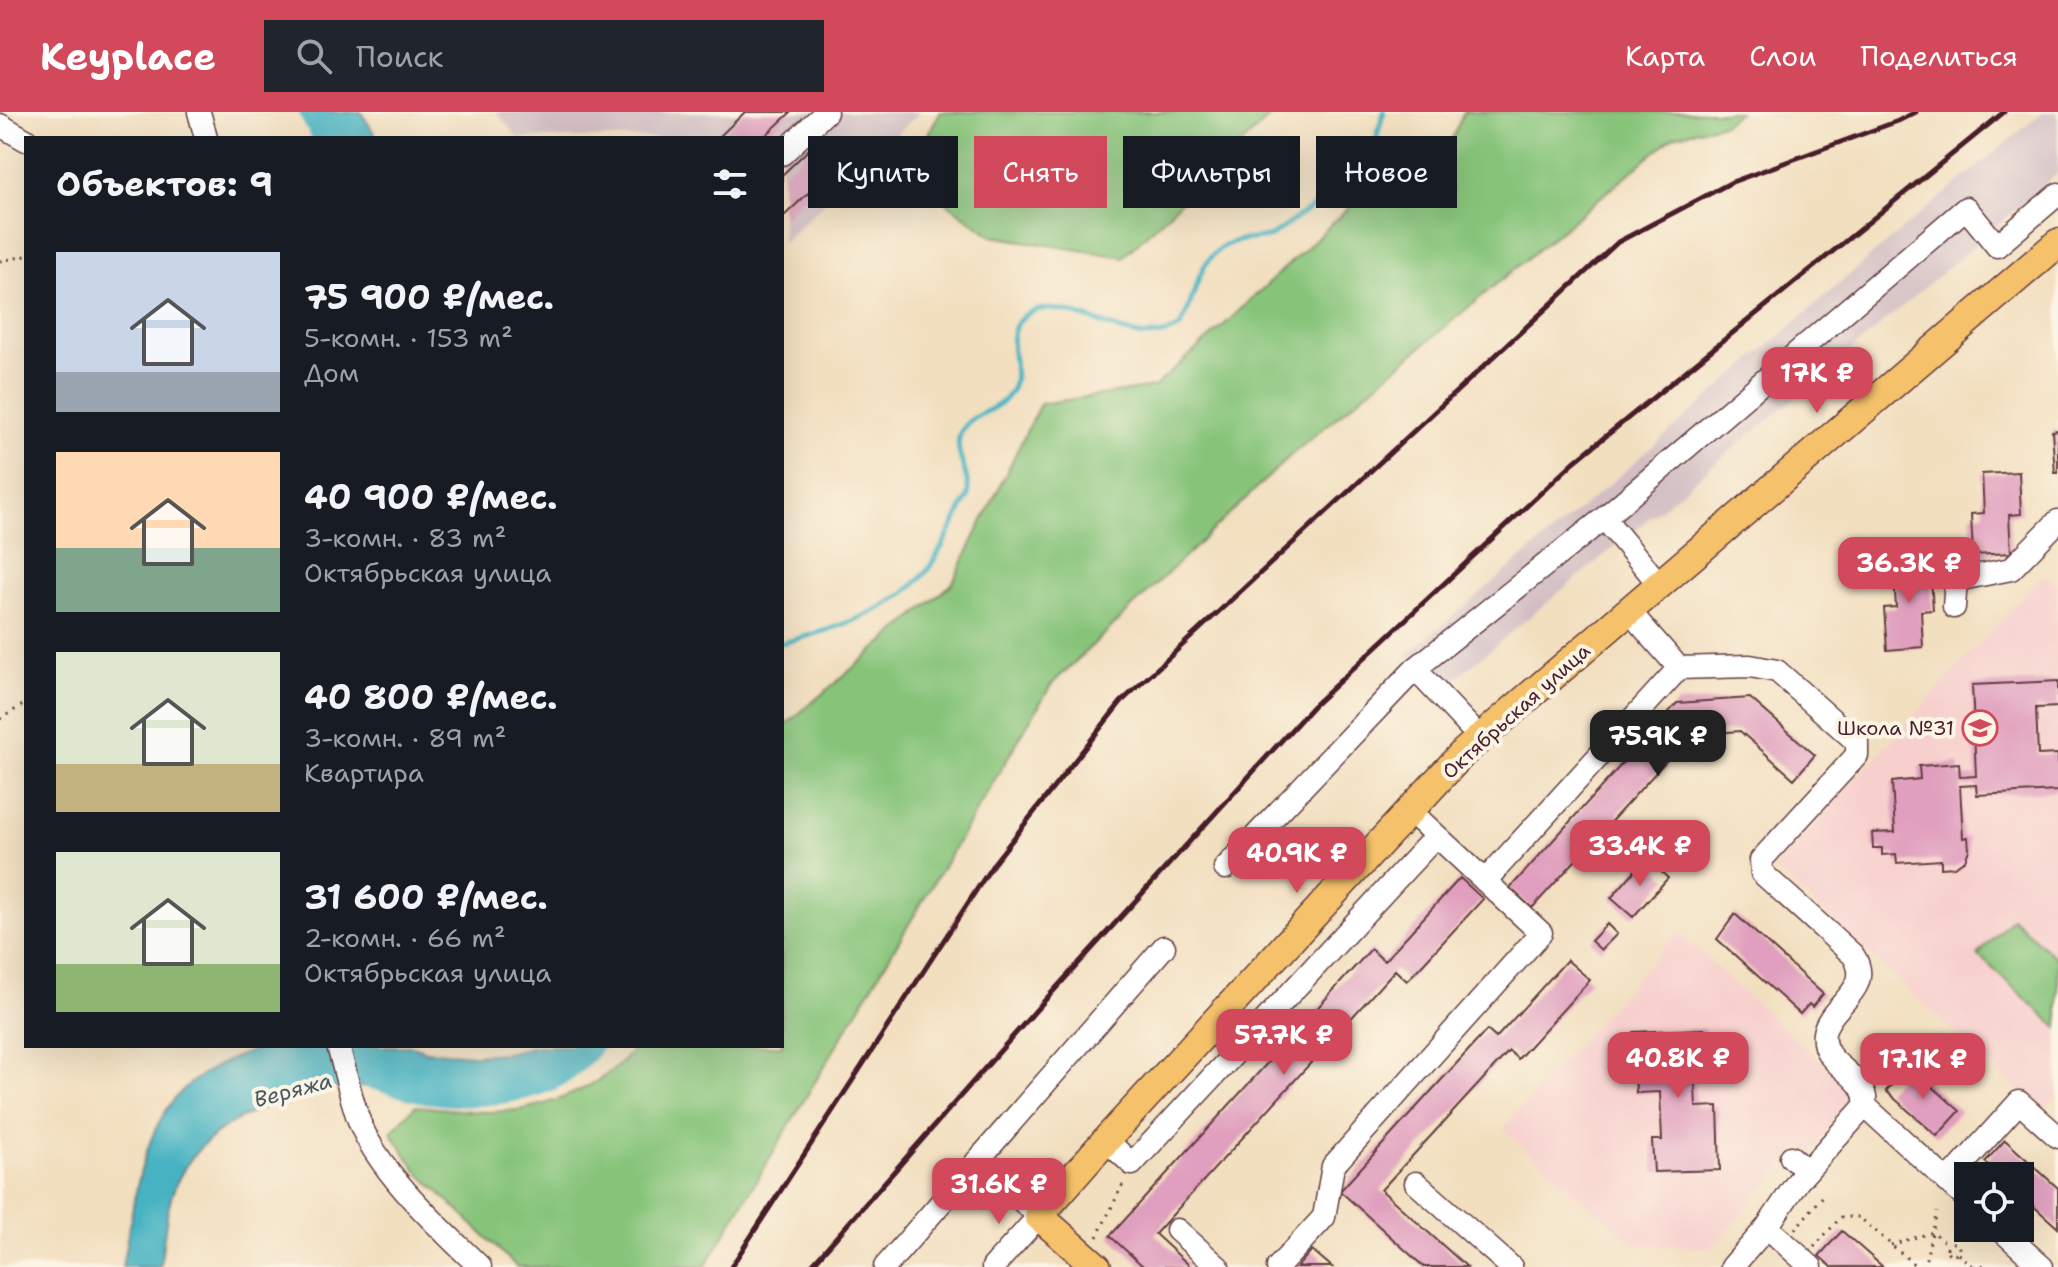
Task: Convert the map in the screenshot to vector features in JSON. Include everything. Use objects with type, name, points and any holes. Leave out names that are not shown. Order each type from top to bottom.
[{"type":"main road","name":"Октябрьская улица","points":[[1039,1216],[1480,738],[2021,274],[2054,253]]},
{"type":"main road","points":[[1039,1216],[1095,1256]]},
{"type":"street","points":[[199,112],[205,136]]},
{"type":"street","points":[[784,152],[826,112]]},
{"type":"street","points":[[0,125],[24,139]]},
{"type":"street","points":[[1997,246],[2058,194]]},
{"type":"street","points":[[1225,868],[1415,669],[1604,518],[1966,208],[2021,274]]},
{"type":"street","points":[[1604,518],[1659,584]]},
{"type":"street","points":[[1954,607],[1956,580],[2011,569],[2058,521]]},
{"type":"street","points":[[1629,611],[1679,668]]},
{"type":"street","points":[[1485,881],[1679,668],[1750,666],[1777,671],[1857,742],[1857,755],[1761,860],[1762,873],[1853,955],[1859,964],[1859,978],[1854,990],[1828,1023],[1824,1033],[1826,1048],[1835,1061],[1862,1085],[1866,1095],[1865,1106],[1799,1164],[1767,1227],[1732,1267]]},
{"type":"street","points":[[1415,669],[1480,738]]},
{"type":"street","points":[[1278,1267],[1324,1217],[1333,1166],[1541,933],[1410,811]]},
{"type":"street","points":[[1106,1140],[1132,1164],[1436,836]]},
{"type":"street","points":[[885,1267],[1164,947]]},
{"type":"street","points":[[339,1048],[358,1121],[387,1170],[471,1264]]},
{"type":"street","points":[[1947,1182],[2019,1102],[2058,1137]]},
{"type":"street","points":[[1865,1106],[1954,1188]]},
{"type":"street","points":[[977,1161],[1039,1216]]},
{"type":"street","points":[[1416,1183],[1511,1267]]},
{"type":"street","name":"Октябрьская улица","points":[[993,1267],[1039,1216]]},
{"type":"street","points":[[1767,1227],[1810,1260]]},
{"type":"street","points":[[1177,1230],[1218,1267]]},
{"type":"street","points":[[2014,1242],[2042,1267]]},
{"type":"path","points":[[0,261],[24,256]]},
{"type":"path","points":[[0,719],[24,704]]},
{"type":"path","points":[[1095,1256],[1132,1164]]},
{"type":"path","points":[[1789,1236],[1824,1195]]},
{"type":"path","points":[[1924,1267],[1937,1212]]},
{"type":"path","points":[[1810,1260],[1836,1222],[1841,1217],[1850,1216],[1859,1217],[1917,1267]]},
{"type":"path","points":[[1891,1245],[1933,1232]]},
{"type":"path","points":[[1933,1232],[1948,1245],[1948,1253],[1953,1256],[1958,1254]]},
{"type":"path","points":[[1948,1245],[1958,1245],[1958,1254],[1973,1267],[1986,1265]]},
{"type":"shaded area","points":[[496,112],[920,112],[895,136],[808,136],[808,208],[819,208],[784,241],[784,136],[516,136]]},
{"type":"shaded area","points":[[2043,112],[2058,112],[2058,173],[1820,377],[1440,691],[1407,655],[1612,482],[1886,243]]},
{"type":"shaded area","name":"Школа №31","points":[[2043,574],[2058,588],[2058,1095],[2042,1112],[1775,868]]},
{"type":"shaded area","points":[[1677,932],[1855,1093],[1854,1103],[1811,1153],[1801,1145],[1712,1248],[1633,1244],[1503,1129]]},
{"type":"green space","points":[[940,112],[1275,112],[1250,136],[1123,136],[1123,208],[1174,208],[1123,257],[992,236],[954,208],[958,208],[958,136],[927,136]]},
{"type":"green space","points":[[1464,112],[1739,112],[1723,124],[1674,136],[1290,456],[1051,685],[705,1267],[517,1267],[417,1171],[391,1132],[415,1106],[497,1112],[525,1109],[561,1098],[596,1082],[633,1048],[784,1048],[784,726],[952,584],[1040,404],[1154,387],[1349,208],[1457,208],[1457,136],[1453,136]]},
{"type":"green space","points":[[2012,918],[2058,960],[2058,1028],[1978,955]]},
{"type":"water","points":[[315,112],[361,112],[376,136],[330,136]]},
{"type":"water","points":[[262,1048],[418,1048],[474,1055],[527,1048],[602,1048],[574,1067],[517,1084],[460,1088],[407,1085],[326,1089],[256,1111],[211,1137],[193,1155],[179,1177],[171,1198],[160,1267],[122,1267],[144,1159],[161,1119],[172,1102],[191,1083],[242,1055]]},
{"type":"building","points":[[745,112],[791,112],[765,136],[720,136]]},
{"type":"building","points":[[808,150],[808,193],[784,216],[784,173]]},
{"type":"building","points":[[2058,430],[2058,473],[2055,473],[2052,431]]},
{"type":"building","points":[[2019,472],[2021,514],[2009,515],[2011,553],[1973,555],[1971,514],[1984,513],[1982,474]]},
{"type":"building","points":[[1930,561],[1933,610],[1921,611],[1923,647],[1887,650],[1884,608],[1896,607],[1893,564]]},
{"type":"building","points":[[2058,681],[2058,707],[2036,708],[2038,755],[2058,754],[2058,791],[1977,795],[1976,785],[1960,786],[1963,838],[1968,837],[1969,850],[1965,860],[1954,867],[1941,868],[1941,860],[1897,863],[1896,854],[1882,855],[1882,848],[1873,848],[1872,833],[1895,832],[1892,782],[1920,779],[1919,766],[1959,763],[1960,777],[1976,776],[1972,685]]},
{"type":"building","points":[[1750,698],[1815,755],[1794,779],[1740,731],[1690,735],[1532,908],[1510,888],[1677,703]]},
{"type":"building","points":[[1646,858],[1668,878],[1633,917],[1611,898]]},
{"type":"building","points":[[1460,878],[1483,899],[1407,981],[1395,970],[1155,1234],[1191,1267],[1144,1267],[1110,1236],[1371,949],[1384,961]]},
{"type":"building","points":[[1735,914],[1823,994],[1812,1007],[1809,1004],[1800,1014],[1717,939]]},
{"type":"building","points":[[1607,924],[1617,934],[1601,950],[1591,941]]},
{"type":"building","points":[[1567,960],[1590,980],[1518,1059],[1509,1051],[1381,1190],[1467,1267],[1424,1267],[1340,1191],[1487,1030],[1496,1038]]},
{"type":"building","points":[[1704,1029],[1705,1063],[1694,1064],[1696,1107],[1718,1106],[1720,1170],[1654,1172],[1652,1140],[1662,1140],[1660,1092],[1636,1093],[1633,1032]]},
{"type":"building","points":[[1909,1066],[1960,1111],[1937,1136],[1886,1091]]},
{"type":"building","points":[[2005,1140],[2029,1162],[1985,1162]]},
{"type":"building","points":[[2034,1166],[2058,1188],[2058,1228],[2034,1207]]},
{"type":"building","points":[[1842,1231],[1883,1267],[1832,1267],[1819,1256]]},
{"type":"building","points":[[1312,1250],[1332,1267],[1297,1267]]},
{"type":"waterway","name":"Веряжа","points":[[313,112],[326,136]]},
{"type":"waterway","points":[[784,642],[839,626],[878,609],[912,587],[931,565],[968,497],[958,445],[962,429],[1008,396],[1015,378],[1012,344],[1019,321],[1030,312],[1044,309],[1077,314],[1139,335],[1161,334],[1180,327],[1199,278],[1211,257],[1233,242],[1271,236],[1359,174],[1372,152],[1384,112]]},
{"type":"waterway","name":"Веряжа","points":[[371,1075],[447,1092],[500,1090],[552,1076],[568,1066],[585,1048]]},
{"type":"railway","points":[[731,1267],[994,863],[1121,702],[1618,242],[1732,182],[1916,112]]},
{"type":"railway","points":[[810,1267],[1037,1009],[1313,706],[1574,462],[2004,112]]},
{"type":"place","name":"Школа №31","points":[[1980,728]]}]
